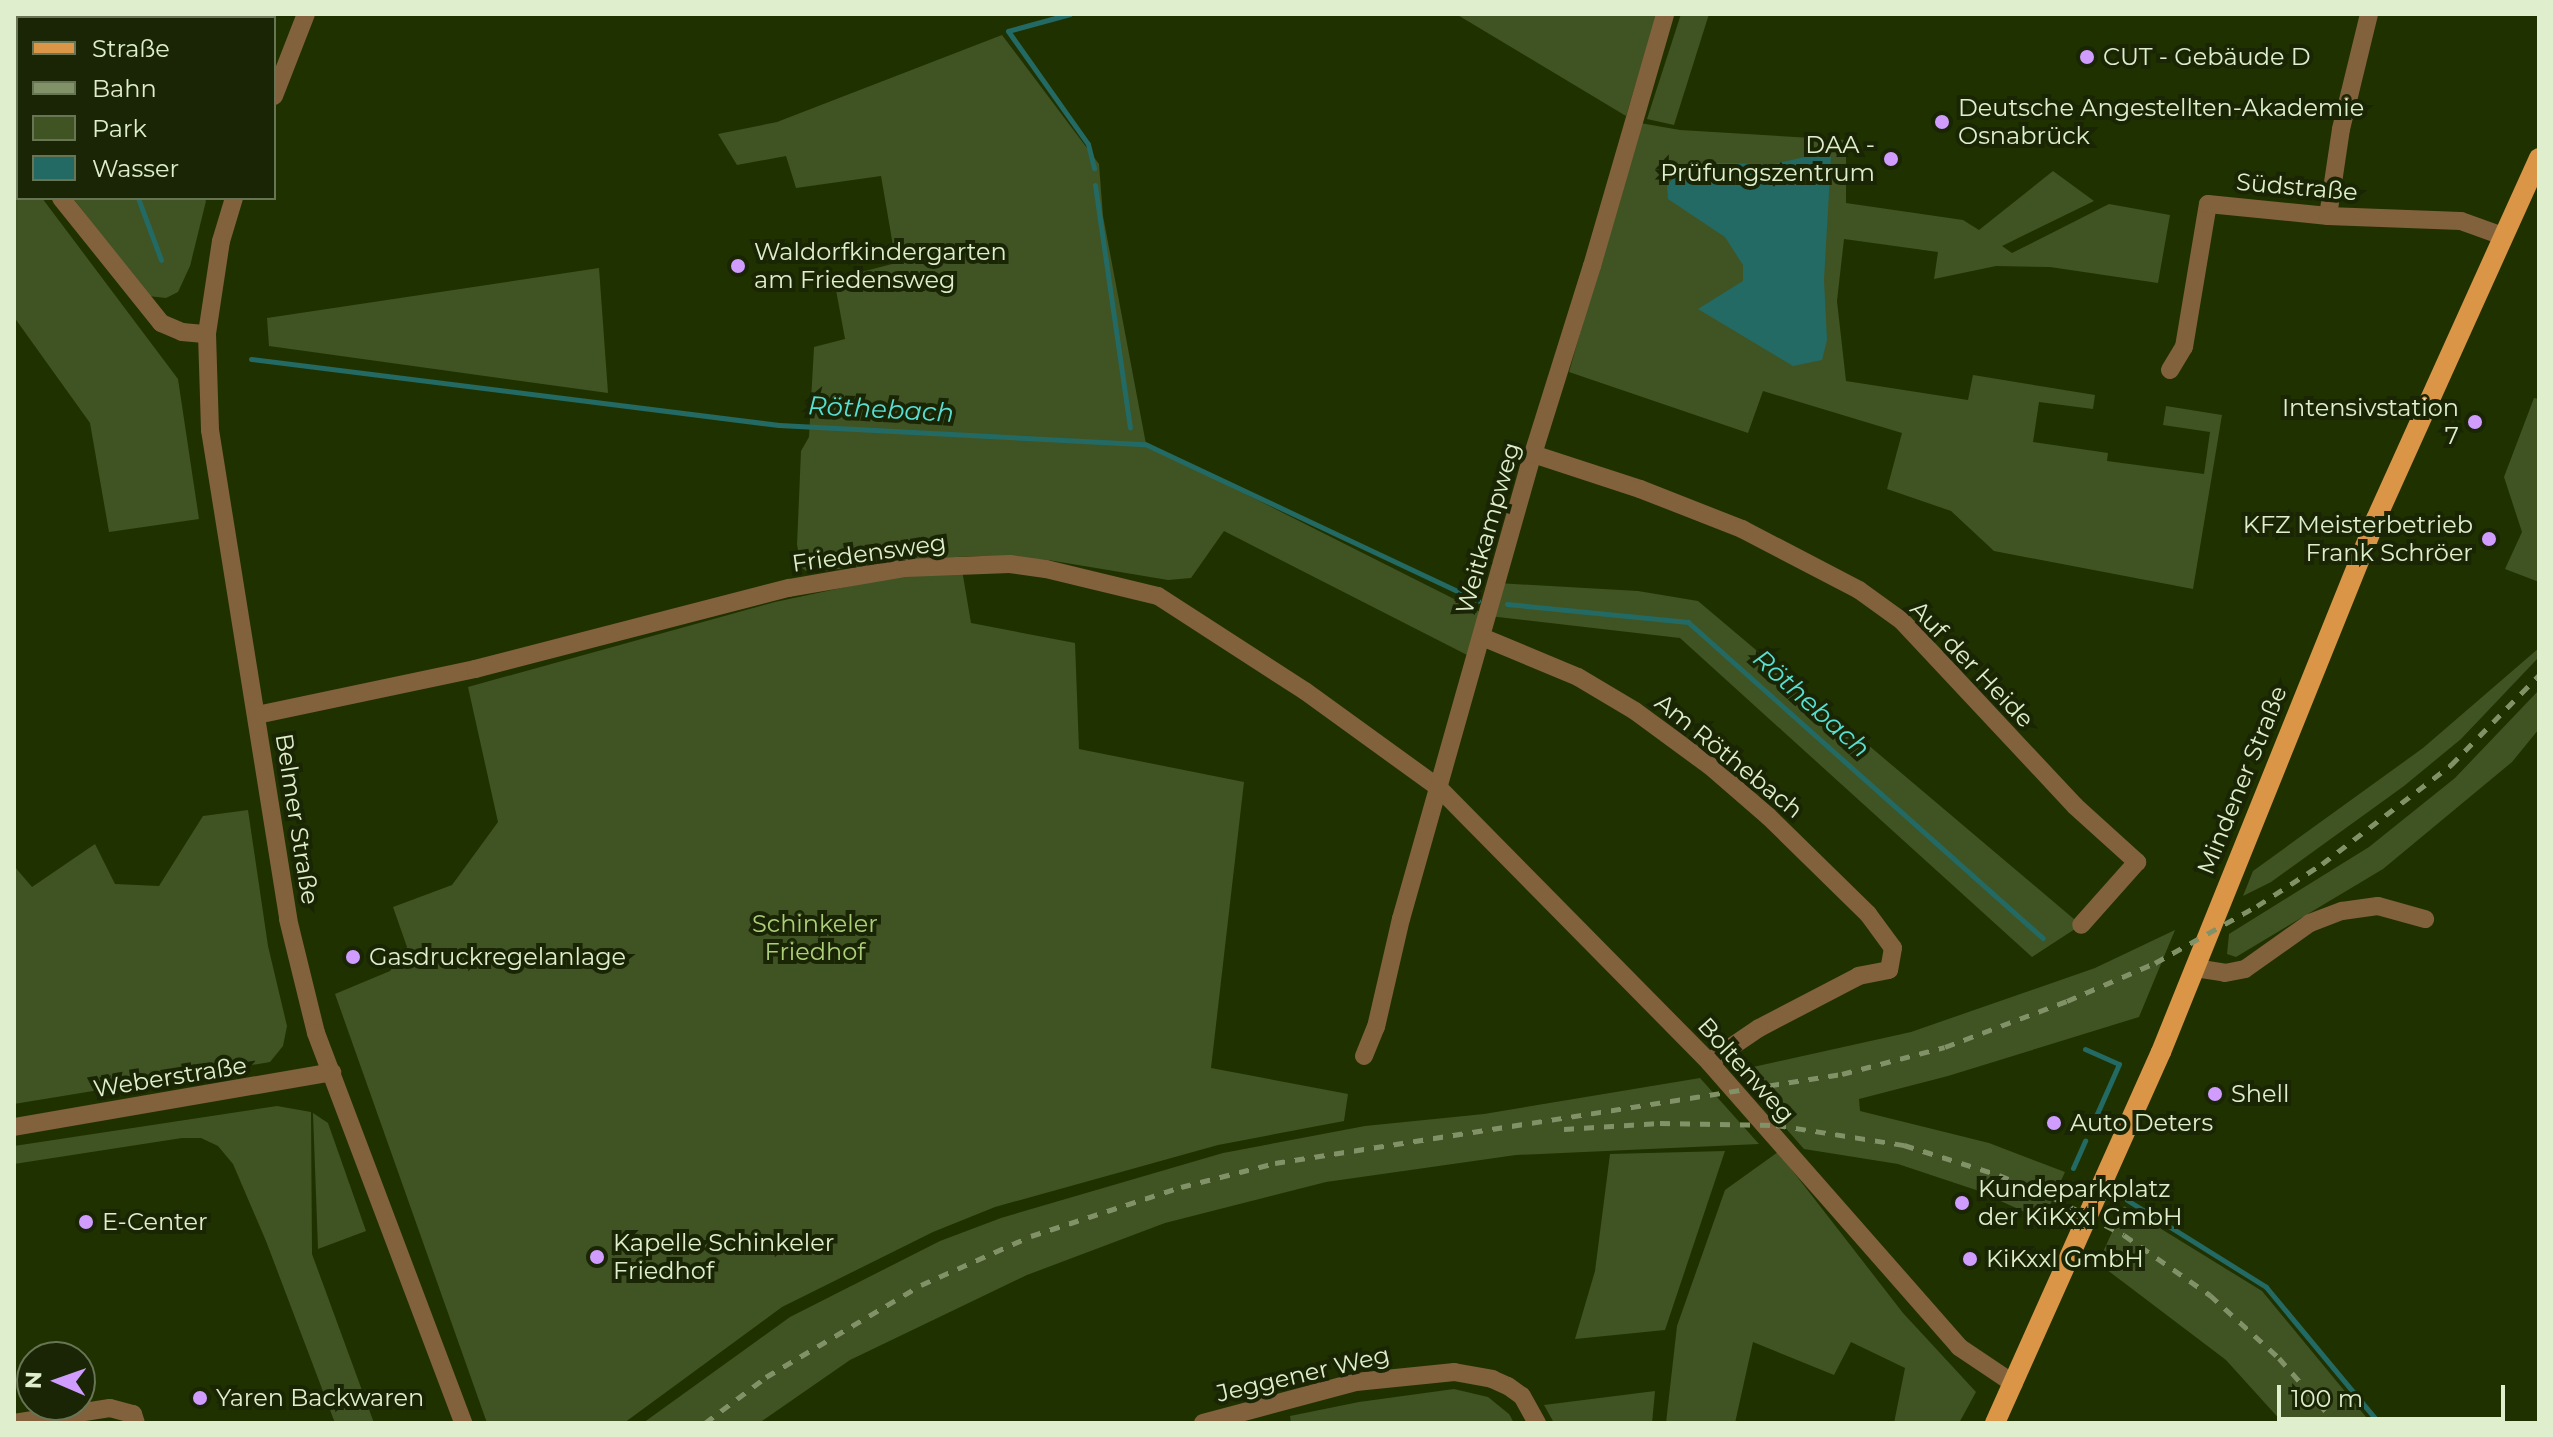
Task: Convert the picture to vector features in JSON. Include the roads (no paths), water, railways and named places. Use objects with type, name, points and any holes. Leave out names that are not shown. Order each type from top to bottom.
[{"type":"main road","name":"Mindener Straße","points":[[1995,1423],[2125,1137],[2376,519],[2539,158]]},
{"type":"street","points":[[276,91],[306,14]]},
{"type":"street","name":"Weitkampweg","points":[[1364,1056],[1376,1027],[1401,919],[1533,454],[1592,266],[1665,14]]},
{"type":"street","points":[[2328,216],[2341,129],[2369,14]]},
{"type":"street","points":[[63,200],[161,323],[182,332],[207,334]]},
{"type":"street","name":"Belmer Straße","points":[[227,200],[207,334],[210,430],[295,955],[316,1033],[463,1423]]},
{"type":"street","name":"Südstraße","points":[[2170,370],[2184,347],[2208,204],[2328,216],[2461,221],[2503,236]]},
{"type":"street","name":"Auf der Heide","points":[[1533,454],[1640,489],[1742,529],[1859,590],[1902,621],[2075,806],[2137,862],[2081,925]]},
{"type":"street","name":"Friedensweg","points":[[257,715],[475,669],[789,588],[905,568],[1010,564],[1158,596],[1305,691],[1439,788]]},
{"type":"street","name":"Am Röthebach","points":[[1482,637],[1578,677],[1635,711],[1710,766],[1768,816],[1868,914],[1893,948],[1889,970],[1859,976],[1759,1028],[1709,1062]]},
{"type":"street","name":"Boltenweg","points":[[1439,788],[1709,1062],[1959,1347],[2014,1384]]},
{"type":"street","points":[[2195,968],[2225,973],[2245,969],[2310,923],[2342,911],[2378,906],[2425,919]]},
{"type":"street","name":"Weberstraße","points":[[14,1127],[332,1072]]},
{"type":"street","name":"Jeggener Weg","points":[[1203,1423],[1356,1382],[1454,1372],[1492,1379],[1508,1386],[1522,1396],[1537,1423]]},
{"type":"street","points":[[14,1423],[110,1408],[133,1414],[136,1423]]},
{"type":"water","points":[[1823,153],[1831,157],[1824,280],[1827,340],[1822,360],[1793,366],[1698,309],[1743,281],[1743,265],[1725,237],[1668,199],[1667,186],[1681,168],[1715,163],[1773,164]]},
{"type":"waterway","points":[[1070,14],[1008,31],[1088,144],[1094,168]]},
{"type":"waterway","points":[[1095,185],[1130,427]]},
{"type":"waterway","points":[[139,200],[161,260]]},
{"type":"waterway","name":"Röthebach","points":[[251,359],[779,425],[1145,444],[1478,601]]},
{"type":"waterway","name":"Röthebach","points":[[1507,604],[1688,622],[2043,938]]},
{"type":"waterway","name":"Röthebach","points":[[2085,1049],[2119,1064],[2096,1116]]},
{"type":"waterway","name":"Röthebach","points":[[2073,1168],[2085,1141]]},
{"type":"waterway","name":"Röthebach","points":[[2127,1200],[2266,1287],[2379,1423]]},
{"type":"railway","points":[[705,1423],[766,1377],[921,1285],[1031,1236],[1181,1187],[1275,1163],[1842,1074],[1945,1047],[2067,1001],[2155,963],[2257,906],[2322,864],[2451,765],[2539,675]]},
{"type":"railway","points":[[1564,1129],[1660,1123],[1776,1125],[1904,1145],[1999,1175],[2052,1197],[2124,1235],[2210,1295],[2279,1358],[2336,1423]]},
{"type":"place","name":"CUT - Gebäude D","points":[[2087,57]]},
{"type":"place","name":"Deutsche Angestellten-Akademie Osnabrück","points":[[1942,122]]},
{"type":"place","name":"DAA - Prüfungszentrum","points":[[1891,159]]},
{"type":"place","name":"Waldorfkindergarten am Friedensweg","points":[[738,266]]},
{"type":"place","name":"Intensivstation 7","points":[[2475,422]]},
{"type":"place","name":"KFZ Meisterbetrieb Frank Schröer","points":[[2489,539]]},
{"type":"place","name":"Gasdruckregelanlage","points":[[353,957]]},
{"type":"place","name":"Shell","points":[[2215,1094]]},
{"type":"place","name":"Auto Deters","points":[[2054,1123]]},
{"type":"place","name":"Kundeparkplatz der KiKxxl GmbH","points":[[1962,1203]]},
{"type":"place","name":"E-Center","points":[[86,1222]]},
{"type":"place","name":"Kapelle Schinkeler Friedhof","points":[[597,1257]]},
{"type":"place","name":"KiKxxl GmbH","points":[[1970,1259]]},
{"type":"place","name":"Yaren Backwaren","points":[[200,1398]]},
{"type":"park label","name":"Schinkeler Friedhof","points":[[815,938]]}]
